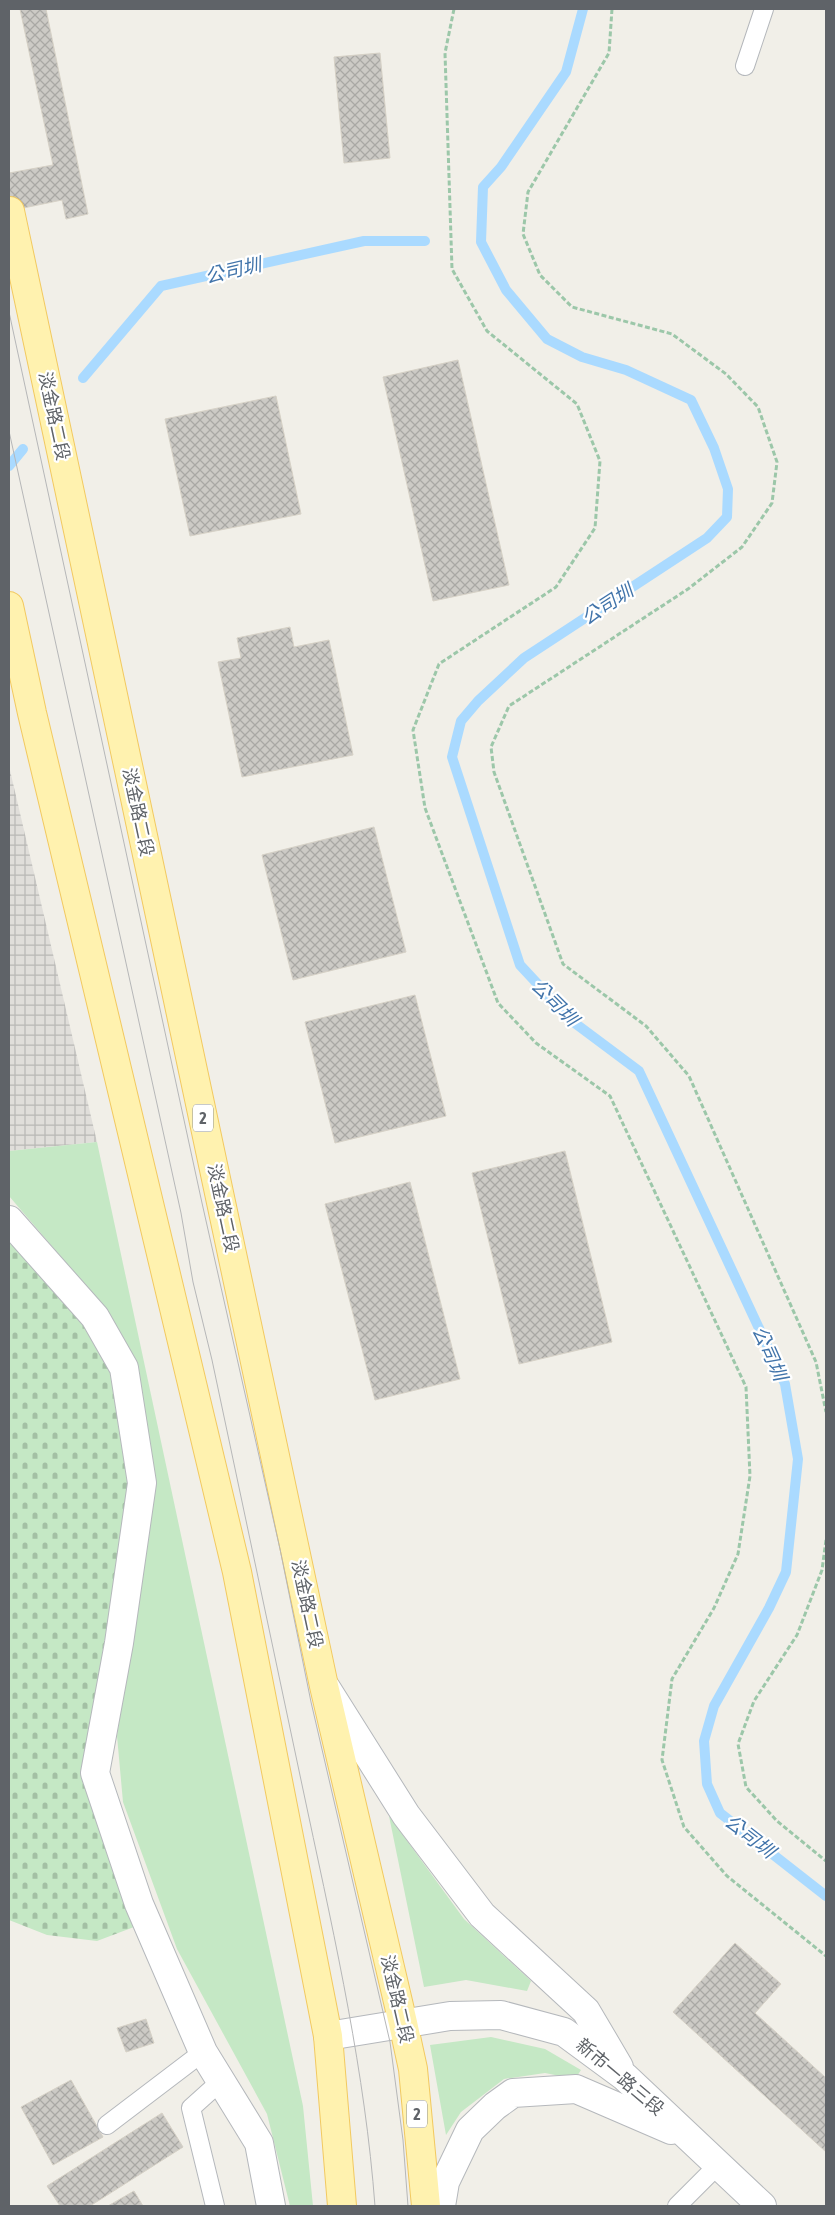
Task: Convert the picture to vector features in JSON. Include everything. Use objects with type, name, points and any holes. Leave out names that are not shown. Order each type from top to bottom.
[{"type":"main road","name":"淡金路二段","points":[[10,211],[324,1686],[403,2023],[412,2070],[426,2206]]},
{"type":"main road","points":[[9,606],[32,713],[237,1572],[328,2036],[342,2206]]},
{"type":"street","points":[[9,1220],[95,1317],[124,1368],[142,1483],[119,1643],[94,1773],[139,1904],[204,2052],[259,2143],[271,2206]]},
{"type":"street","points":[[324,1686],[406,1815],[482,1914],[586,2012],[625,2077]]},
{"type":"street","name":"新市一路三段","points":[[328,2036],[450,2016],[502,2015],[564,2032],[625,2077],[762,2206]]},
{"type":"street","points":[[441,2206],[445,2182],[470,2130],[495,2106],[513,2093],[576,2089],[689,2138]]},
{"type":"lane","points":[[745,66],[764,9]]},
{"type":"lane","points":[[107,2125],[204,2052]]},
{"type":"lane","points":[[215,2206],[190,2108],[221,2081]]},
{"type":"lane","points":[[677,2206],[718,2165]]},
{"type":"path","points":[[454,9],[445,53],[452,270],[487,331],[577,404],[600,461],[594,528],[556,587],[439,664],[413,730],[425,808],[498,1003],[536,1043],[610,1096],[746,1387],[750,1476],[738,1554],[714,1608],[672,1679],[662,1760],[684,1827],[727,1876],[826,1956]]},
{"type":"path","points":[[612,9],[609,54],[528,192],[523,234],[540,275],[572,307],[672,334],[726,374],[758,407],[776,462],[772,503],[742,547],[688,589],[509,706],[491,746],[494,772],[563,964],[646,1026],[689,1076],[816,1362],[826,1412]]},
{"type":"path","points":[[826,1540],[822,1570],[798,1634],[754,1701],[738,1744],[746,1787],[777,1821],[826,1861]]},
{"type":"shaded area","points":[[9,766],[97,1142],[9,1151]]},
{"type":"green space","points":[[97,1142],[303,2106],[313,2206],[290,2206],[267,2114],[177,1949],[123,1802],[117,1736],[153,1486],[104,1307],[9,1196],[9,1151]]},
{"type":"green space","points":[[9,1206],[88,1322],[113,1371],[130,1484],[83,1774],[134,1927],[97,1941],[47,1935],[9,1920]]},
{"type":"green space","points":[[389,1816],[464,1919],[531,1981],[527,1991],[466,1980],[424,1987]]},
{"type":"green space","points":[[491,2037],[545,2049],[581,2070],[575,2079],[545,2073],[504,2079],[461,2112],[446,2135],[430,2045]]},
{"type":"building","points":[[20,9],[46,9],[88,214],[66,219],[62,200],[9,211],[9,173],[53,165]]},
{"type":"building","points":[[380,53],[390,158],[344,163],[334,57]]},
{"type":"building","points":[[458,360],[509,585],[433,601],[383,377]]},
{"type":"building","points":[[276,396],[301,514],[190,536],[165,419]]},
{"type":"building","points":[[290,627],[294,647],[329,640],[353,755],[242,777],[218,662],[241,658],[237,638]]},
{"type":"building","points":[[374,827],[406,952],[293,980],[262,855]]},
{"type":"building","points":[[415,995],[446,1116],[335,1143],[305,1022]]},
{"type":"building","points":[[565,1151],[612,1342],[519,1364],[472,1173]]},
{"type":"building","points":[[410,1182],[460,1379],[375,1400],[325,1204]]},
{"type":"building","points":[[735,1943],[781,1984],[755,2013],[826,2078],[826,2152],[673,2012]]},
{"type":"building","points":[[146,2019],[154,2043],[126,2052],[117,2028]]},
{"type":"building","points":[[71,2080],[103,2137],[53,2165],[21,2107]]},
{"type":"building","points":[[162,2113],[183,2147],[90,2206],[60,2206],[47,2186]]},
{"type":"building","points":[[134,2191],[143,2206],[108,2206]]},
{"type":"waterway","name":"公司圳","points":[[583,9],[566,72],[501,167],[483,187],[481,242],[506,290],[547,339],[582,357],[626,370],[691,400],[714,448],[728,489],[727,517],[707,538],[524,658],[478,701],[461,721],[452,757],[520,965],[572,1021],[639,1071],[785,1384],[798,1459],[786,1572],[769,1608],[714,1706],[704,1741],[707,1784],[720,1813],[826,1896]]},
{"type":"waterway","name":"公司圳","points":[[83,378],[161,286],[364,241],[425,241]]},
{"type":"waterway","name":"公司圳","points":[[9,466],[23,449]]},
{"type":"tram line","points":[[9,312],[202,1203],[280,1549],[311,1702],[390,2042],[403,2140],[408,2206]]},
{"type":"tram line","points":[[9,431],[181,1213],[193,1282],[212,1360],[329,1911],[357,2058],[375,2206]]}]
